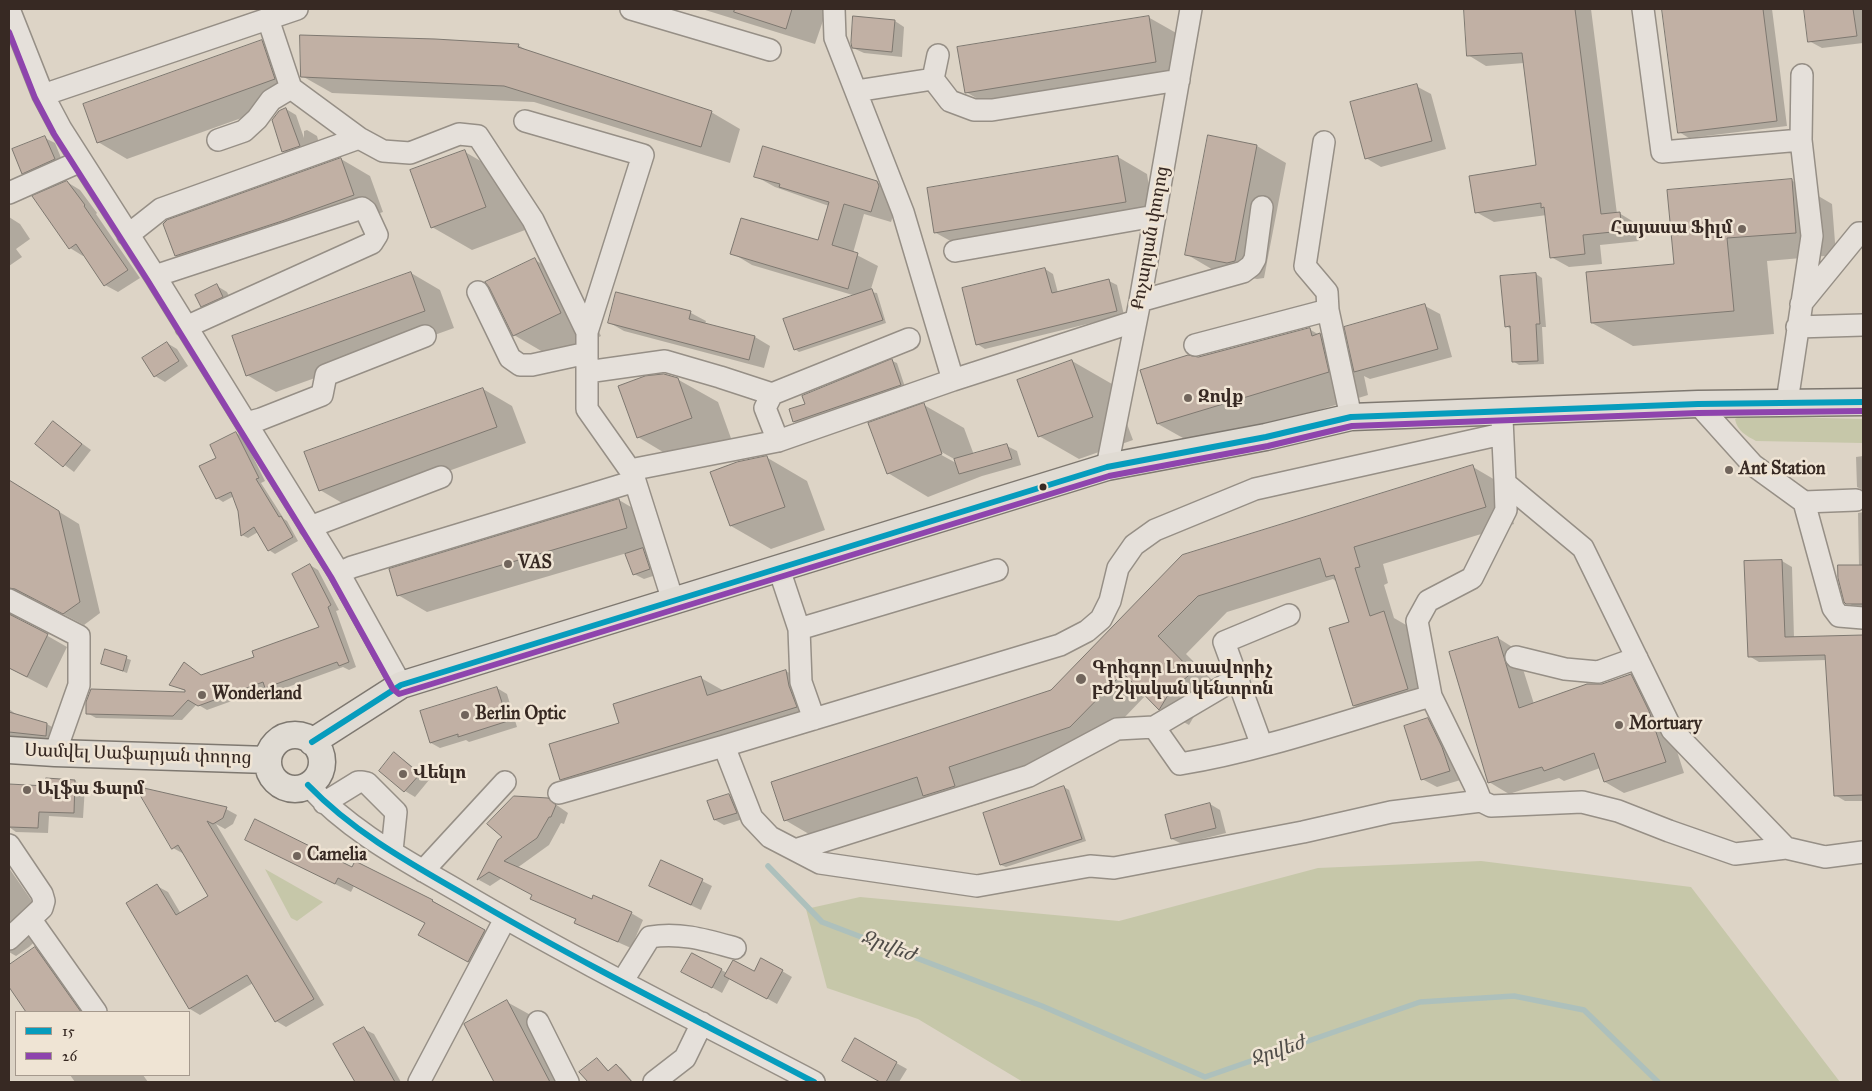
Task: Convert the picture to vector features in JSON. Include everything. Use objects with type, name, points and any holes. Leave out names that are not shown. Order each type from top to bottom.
[{"type":"main road","points":[[312,742],[401,685],[1107,467],[1266,437],[1351,417],[1502,423],[1698,404],[1863,402]]},
{"type":"main road","points":[[288,736],[297,736],[312,742],[318,748],[321,765],[315,780],[316,794],[301,788],[292,789],[277,783],[269,769],[268,760],[274,745],[288,736]]},
{"type":"main road","name":"Սամվել Սաֆարյան փողոց","points":[[9,750],[55,754],[268,760]]},
{"type":"street","points":[[9,9],[43,95],[81,161],[155,276],[339,573],[401,685]]},
{"type":"street","points":[[43,95],[297,9]]},
{"type":"street","points":[[631,9],[770,50]]},
{"type":"street","name":"Քոչարյան փողոց","points":[[1107,467],[1138,311],[1191,9]]},
{"type":"street","points":[[1643,9],[1662,152],[1801,140]]},
{"type":"street","points":[[837,10],[835,38],[903,212],[953,380]]},
{"type":"street","points":[[268,19],[291,88],[359,138],[383,151],[410,153],[459,134],[478,136],[533,220],[587,332]]},
{"type":"street","points":[[933,79],[938,55]]},
{"type":"street","points":[[1787,402],[1812,236],[1801,140],[1802,75]]},
{"type":"street","points":[[933,79],[950,100],[974,110],[992,110],[1179,80]]},
{"type":"street","points":[[856,91],[933,79]]},
{"type":"street","points":[[218,140],[244,131],[257,119],[272,100],[291,88]]},
{"type":"street","points":[[525,120],[643,155],[587,332],[587,409],[633,476],[673,601]]},
{"type":"street","points":[[128,235],[161,209],[359,138]]},
{"type":"street","points":[[1324,142],[1305,266],[1327,292],[1328,310],[1351,417]]},
{"type":"street","points":[[9,193],[81,161]]},
{"type":"street","points":[[339,573],[352,567],[633,476],[778,441],[953,380],[1243,272],[1255,258],[1262,207]]},
{"type":"street","points":[[155,276],[362,208],[366,211],[377,235],[372,243],[186,326]]},
{"type":"street","points":[[955,251],[1155,216]]},
{"type":"street","points":[[1801,305],[1859,233],[1863,233]]},
{"type":"street","points":[[478,292],[510,358],[520,365],[665,362],[772,394],[909,339]]},
{"type":"street","points":[[1195,345],[1328,310]]},
{"type":"street","points":[[1797,327],[1863,325]]},
{"type":"street","points":[[246,423],[262,419],[322,394],[326,376],[425,336]]},
{"type":"street","points":[[772,394],[765,408],[778,441]]},
{"type":"street","points":[[1698,404],[1753,465],[1804,502],[1856,500]]},
{"type":"street","points":[[559,793],[724,746],[1060,645],[1087,631],[1101,619],[1110,601],[1118,568],[1134,545],[1155,530],[1255,489],[1502,423],[1506,510],[1472,578],[1428,601],[1417,621],[1431,696],[1481,801]]},
{"type":"street","points":[[310,527],[441,477]]},
{"type":"street","points":[[1505,483],[1583,548],[1672,730],[1786,848]]},
{"type":"street","points":[[1804,502],[1833,608],[1839,616],[1863,618]]},
{"type":"street","points":[[779,568],[799,629],[801,682],[814,719]]},
{"type":"street","points":[[799,629],[997,570]]},
{"type":"street","points":[[9,600],[80,636],[79,684],[55,754]]},
{"type":"street","points":[[1262,746],[1224,642],[1289,615]]},
{"type":"street","points":[[1516,657],[1566,670],[1598,672],[1637,658]]},
{"type":"street","points":[[795,850],[1029,776],[1117,729],[1154,726],[1237,678]]},
{"type":"street","points":[[1154,726],[1180,764],[1211,759],[1262,746],[1431,696]]},
{"type":"street","points":[[724,746],[752,818],[770,837],[820,863],[977,886],[1090,866],[1114,868],[1303,832],[1391,812],[1481,801],[1491,806],[1582,802],[1618,811],[1735,854],[1786,848],[1825,857],[1863,852]]},
{"type":"street","points":[[316,794],[358,782],[367,783],[396,812],[392,851]]},
{"type":"street","points":[[423,870],[505,782]]},
{"type":"street","points":[[316,794],[353,827],[506,919],[814,1082]]},
{"type":"street","points":[[9,846],[42,894],[44,901],[42,908],[31,920],[9,939]]},
{"type":"street","points":[[419,1082],[506,919]]},
{"type":"street","points":[[31,920],[95,1011]]},
{"type":"street","points":[[622,982],[650,937],[666,934],[697,937],[735,948]]},
{"type":"street","points":[[538,1022],[568,1082]]},
{"type":"street","points":[[654,1082],[685,1058],[702,1023]]},
{"type":"green space","points":[[1742,416],[1863,419],[1863,443],[1756,441],[1743,433],[1738,427],[1735,419]]},
{"type":"green space","points":[[1481,861],[1691,887],[1840,1082],[1023,1082],[918,1019],[827,988],[806,909],[860,897],[1119,921],[1318,868]]},
{"type":"green space","points":[[265,869],[323,902],[297,921],[291,918]]},
{"type":"building","points":[[735,9],[792,9],[786,29],[734,12]]},
{"type":"building","points":[[1464,9],[1575,9],[1601,214],[1620,212],[1622,231],[1583,235],[1585,254],[1550,258],[1544,207],[1541,208],[1541,203],[1475,213],[1469,176],[1536,165],[1522,53],[1467,56]]},
{"type":"building","points":[[1662,9],[1763,9],[1777,121],[1678,133]]},
{"type":"building","points":[[1804,9],[1853,9],[1857,36],[1808,42]]},
{"type":"building","points":[[853,16],[895,20],[892,52],[852,48]]},
{"type":"building","points":[[1149,16],[1156,62],[965,93],[957,47]]},
{"type":"building","points":[[300,35],[435,39],[519,44],[518,47],[712,111],[701,147],[504,86],[301,77]]},
{"type":"building","points":[[262,40],[275,79],[97,143],[83,104]]},
{"type":"building","points":[[1417,84],[1432,141],[1365,159],[1350,102]]},
{"type":"building","points":[[286,108],[300,146],[282,152],[272,120],[279,111]]},
{"type":"building","points":[[1208,135],[1257,145],[1235,261],[1227,263],[1185,255]]},
{"type":"building","points":[[45,136],[55,159],[22,174],[12,149]]},
{"type":"building","points":[[763,146],[877,181],[879,186],[871,212],[844,204],[832,245],[858,253],[848,289],[730,254],[741,218],[818,240],[829,202],[779,187],[780,184],[754,177]]},
{"type":"building","points":[[465,150],[486,207],[431,228],[410,170]]},
{"type":"building","points":[[1118,156],[1126,202],[934,233],[927,188]]},
{"type":"building","points":[[341,158],[354,195],[175,256],[163,224],[167,220]]},
{"type":"building","points":[[1792,179],[1796,233],[1727,238],[1734,311],[1591,323],[1586,272],[1674,264],[1667,190]]},
{"type":"building","points":[[67,181],[128,270],[104,286],[76,244],[69,249],[32,196]]},
{"type":"building","points":[[535,258],[561,313],[513,336],[485,282]]},
{"type":"building","points":[[1045,268],[1052,293],[1109,279],[1117,311],[976,345],[962,288]]},
{"type":"building","points":[[411,272],[425,311],[246,376],[232,336]]},
{"type":"building","points":[[1536,273],[1540,324],[1536,324],[1538,361],[1512,362],[1510,326],[1505,327],[1500,276]]},
{"type":"building","points":[[217,284],[223,297],[201,307],[195,295]]},
{"type":"building","points":[[872,289],[883,320],[794,350],[783,319]]},
{"type":"building","points":[[616,292],[691,311],[689,319],[755,336],[749,360],[608,323]]},
{"type":"building","points":[[1425,304],[1438,349],[1354,372],[1344,327]]},
{"type":"building","points":[[1310,328],[1312,336],[1320,333],[1329,372],[1157,424],[1140,370],[1188,355],[1198,357]]},
{"type":"building","points":[[167,342],[179,361],[154,377],[142,358]]},
{"type":"building","points":[[892,359],[901,385],[793,422],[789,409],[805,404],[802,396]]},
{"type":"building","points":[[1072,360],[1093,417],[1038,437],[1017,380]]},
{"type":"building","points":[[664,374],[678,378],[692,418],[637,438],[618,386],[645,376]]},
{"type":"building","points":[[483,388],[497,427],[319,491],[304,452]]},
{"type":"building","points":[[924,403],[942,454],[887,474],[868,423]]},
{"type":"building","points":[[53,421],[82,444],[63,467],[35,444]]},
{"type":"building","points":[[236,432],[259,478],[256,479],[293,537],[268,551],[254,527],[241,536],[238,511],[231,492],[216,499],[199,466],[216,458],[210,445]]},
{"type":"building","points":[[1007,444],[1012,459],[959,474],[954,459]]},
{"type":"building","points":[[767,456],[785,507],[730,526],[710,472],[737,462]]},
{"type":"building","name":"Գրիգոր Լուսավորիչ բժշկական կենտրոն","points":[[1473,465],[1486,507],[1354,547],[1360,567],[1355,568],[1370,616],[1384,611],[1408,689],[1353,706],[1329,628],[1349,622],[1334,575],[1326,577],[1320,558],[1198,596],[1158,636],[1193,672],[1171,690],[1159,710],[1123,673],[1070,727],[949,767],[955,786],[923,796],[917,777],[784,821],[771,782],[1051,690],[1182,555]]},
{"type":"building","points":[[9,480],[59,511],[80,602],[63,614],[15,589],[9,588]]},
{"type":"building","points":[[619,499],[627,528],[397,596],[389,569]]},
{"type":"building","points":[[643,548],[650,569],[633,575],[625,554]]},
{"type":"building","points":[[1782,560],[1785,637],[1863,635],[1863,795],[1834,796],[1825,655],[1748,657],[1744,561]]},
{"type":"building","points":[[310,564],[331,605],[328,607],[349,662],[339,666],[337,662],[265,688],[263,682],[198,706],[188,700],[173,716],[86,714],[86,702],[91,689],[185,692],[185,690],[169,685],[184,662],[201,675],[254,657],[252,651],[319,627],[292,574]]},
{"type":"building","points":[[1838,565],[1863,565],[1863,604],[1846,604],[1844,602],[1838,578]]},
{"type":"building","points":[[9,614],[48,634],[27,677],[9,668]]},
{"type":"building","points":[[1498,637],[1519,708],[1587,684],[1602,684],[1631,674],[1649,711],[1666,762],[1604,782],[1594,753],[1544,771],[1542,767],[1488,783],[1449,652]]},
{"type":"building","points":[[105,649],[127,656],[123,671],[101,664]]},
{"type":"building","points":[[786,670],[789,686],[797,707],[560,780],[549,744],[619,723],[613,704],[701,676],[707,695]]},
{"type":"building","points":[[497,687],[508,721],[458,737],[458,734],[430,743],[420,711]]},
{"type":"building","points":[[9,712],[47,723],[46,736],[9,732]]},
{"type":"building","points":[[1428,718],[1442,747],[1450,771],[1421,780],[1404,726]]},
{"type":"building","points":[[394,752],[420,774],[404,792],[379,771]]},
{"type":"building","points":[[46,778],[75,780],[74,813],[39,812],[38,828],[9,827],[9,784],[46,786]]},
{"type":"building","points":[[135,786],[227,807],[223,818],[213,824],[207,821],[314,999],[275,1022],[247,975],[189,1009],[126,903],[157,884],[176,915],[208,896],[178,845],[172,849]]},
{"type":"building","points":[[1064,786],[1082,839],[1000,865],[983,813]]},
{"type":"building","points":[[729,794],[737,813],[714,820],[707,801]]},
{"type":"building","points":[[514,796],[548,798],[556,805],[551,817],[549,817],[537,838],[504,861],[592,899],[593,895],[632,912],[618,942],[574,923],[576,919],[530,899],[532,895],[489,872],[477,880],[498,840],[502,837],[487,824]]},
{"type":"building","points":[[1210,803],[1216,828],[1171,839],[1165,815]]},
{"type":"building","points":[[255,819],[352,867],[355,861],[433,900],[485,930],[468,962],[418,935],[425,923],[338,878],[335,884],[245,840]]},
{"type":"building","points":[[661,860],[703,879],[691,905],[649,886]]},
{"type":"building","points":[[35,947],[80,1011],[25,1011],[9,987],[9,965]]},
{"type":"building","points":[[692,953],[722,969],[712,988],[681,972]]},
{"type":"building","points":[[761,958],[783,970],[767,999],[724,976],[733,960],[754,971]]},
{"type":"building","points":[[507,1000],[550,1082],[494,1082],[464,1024]]},
{"type":"building","points":[[364,1027],[395,1082],[355,1082],[333,1044]]},
{"type":"building","points":[[855,1038],[897,1062],[886,1082],[880,1082],[842,1061]]},
{"type":"building","points":[[597,1058],[608,1071],[616,1064],[632,1082],[588,1082],[579,1072]]},
{"type":"waterway","name":"Ջրվեժ","points":[[768,866],[822,922],[1042,1006],[1205,1077],[1420,1002],[1514,996],[1584,1010],[1658,1082]]},
{"type":"transit line","name":"26","points":[[9,32],[35,98],[54,134],[148,281],[331,577],[393,689],[399,694],[1109,476],[1268,446],[1352,426],[1698,413],[1863,411]]},
{"type":"transit line","name":"15","points":[[312,742],[401,685],[1107,467],[1266,437],[1351,417],[1698,404],[1863,402]]},
{"type":"transit line","name":"15","points":[[308,785],[368,836],[434,877],[562,950],[814,1082]]},
{"type":"place","name":"Հայասա Ֆիլմ","points":[[1742,229]]},
{"type":"place","name":"Զովք","points":[[1188,398]]},
{"type":"place","name":"Ant Station","points":[[1729,470]]},
{"type":"place","name":"VAS","points":[[508,564]]},
{"type":"place","name":"Գրիգոր Լուսավորիչ բժշկական կենտրոն","points":[[1081,679]]},
{"type":"place","name":"Wonderland","points":[[202,695]]},
{"type":"place","name":"Berlin Optic","points":[[465,715]]},
{"type":"place","name":"Mortuary","points":[[1619,725]]},
{"type":"place","name":"Վենլո","points":[[403,774]]},
{"type":"place","name":"Ալֆա Ֆարմ","points":[[27,790]]},
{"type":"place","name":"Camelia","points":[[297,856]]}]
